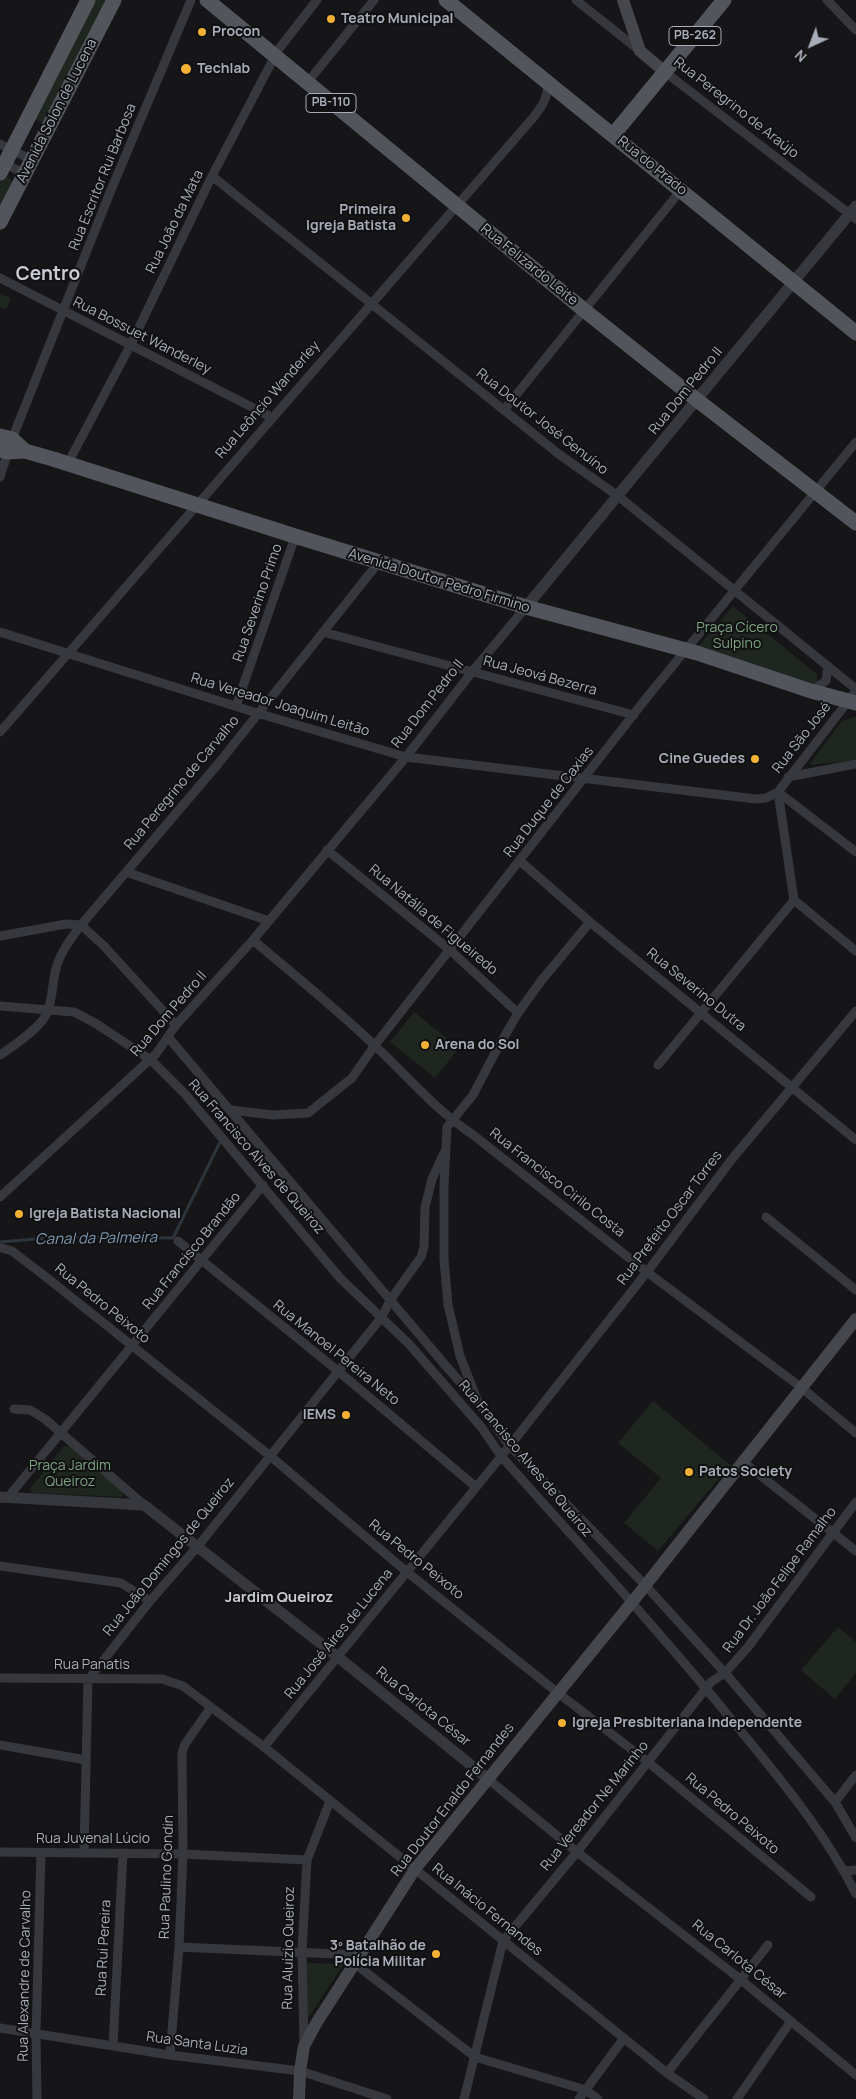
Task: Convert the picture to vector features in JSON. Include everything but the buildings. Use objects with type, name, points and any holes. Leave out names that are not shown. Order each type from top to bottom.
[{"type":"main road","name":"Avenida Solon de Lucena","points":[[3,158],[31,113],[88,0]]},
{"type":"main road","name":"Avenida Solon de Lucena","points":[[0,222],[114,0]]},
{"type":"main road","name":"Rua Felizardo Leite","points":[[207,0],[584,310],[856,523]]},
{"type":"main road","name":"Rua do Prado","points":[[446,0],[856,333]]},
{"type":"main road","points":[[623,0],[640,52]]},
{"type":"main road","name":"PB-262","points":[[613,135],[724,0]]},
{"type":"main road","name":"Rua Peregrino de Araújo","points":[[640,52],[665,72]]},
{"type":"main road","points":[[31,113],[32,120],[36,125],[50,124]]},
{"type":"main road","name":"Avenida Doutor Pedro Firmino","points":[[5,444],[295,537],[526,608],[685,651],[811,691],[854,696]]},
{"type":"main road","name":"Rua Doutor Enaldo Fernandes","points":[[304,2046],[317,2022],[415,1869],[632,1603],[742,1461],[856,1319]]},
{"type":"main road","name":"Rua Aluízio Queiroz","points":[[299,2099],[300,2071],[304,2046]]},
{"type":"street","name":"Rua Escritor Rui Barbosa","points":[[0,477],[5,444],[63,311],[191,0]]},
{"type":"street","name":"Rua João da Mata","points":[[68,463],[130,346],[212,176],[275,55],[317,0]]},
{"type":"street","points":[[307,83],[374,0]]},
{"type":"street","name":"Rua Peregrino de Araújo","points":[[576,0],[640,52]]},
{"type":"street","points":[[827,0],[856,30]]},
{"type":"street","name":"Rua Peregrino de Araújo","points":[[665,72],[854,213]]},
{"type":"street","name":"Rua Leôncio Wanderley","points":[[0,732],[271,417],[540,109],[548,94],[548,82]]},
{"type":"street","points":[[3,158],[28,167]]},
{"type":"street","points":[[3,158],[28,167]]},
{"type":"street","name":"Rua Doutor José Genuíno","points":[[212,176],[560,455],[618,496],[828,666],[854,696]]},
{"type":"street","points":[[504,410],[682,190]]},
{"type":"street","name":"Rua Dom Pedro II","points":[[0,1197],[151,1060],[176,1025],[254,940],[406,757],[472,672],[794,282],[854,213]]},
{"type":"street","name":"Rua Bossuet Wanderley","points":[[0,278],[271,417]]},
{"type":"street","name":"Rua Duque de Caxias","points":[[230,1110],[273,1115],[308,1113],[352,1078],[375,1045],[634,715],[856,442]]},
{"type":"street","name":"Rua Severino Primo","points":[[236,706],[295,537]]},
{"type":"street","name":"Rua Peregrino de Carvalho","points":[[49,1008],[57,966],[62,952],[81,925],[218,764],[379,562]]},
{"type":"street","name":"Rua Vereador Joaquim Leitão","points":[[0,632],[257,713],[406,757],[756,799],[766,798]]},
{"type":"street","name":"Rua Jeová Bezerra","points":[[323,632],[634,715]]},
{"type":"street","points":[[811,691],[826,681],[828,666]]},
{"type":"street","name":"Rua São José","points":[[766,798],[778,792],[854,696]]},
{"type":"street","points":[[788,777],[856,764]]},
{"type":"street","points":[[778,792],[856,852]]},
{"type":"street","points":[[778,792],[794,900],[856,951]]},
{"type":"street","name":"Rua Natália de Figueiredo","points":[[328,850],[450,950],[518,1013]]},
{"type":"street","name":"Rua Severino Dutra","points":[[520,861],[590,922],[793,1086],[856,1140]]},
{"type":"street","points":[[126,872],[269,921]]},
{"type":"street","points":[[658,1065],[794,900]]},
{"type":"street","points":[[478,1402],[460,1356],[448,1306],[443,1225],[447,1127],[474,1095],[496,1050],[518,1013],[590,922]]},
{"type":"street","points":[[0,936],[66,924],[81,925],[104,946],[176,1025]]},
{"type":"street","name":"Rua Francisco Cirilo Costa","points":[[254,940],[375,1045],[415,1087],[451,1120],[472,1134],[647,1272],[802,1388],[856,1433]]},
{"type":"street","name":"Rua Francisco Alves de Queiroz","points":[[0,1006],[49,1008],[74,1012],[85,1017],[151,1060],[185,1094],[329,1266],[409,1344],[482,1428],[502,1456],[706,1688],[815,1824],[845,1872],[856,1894]]},
{"type":"street","points":[[0,1055],[31,1032],[43,1020],[49,1008]]},
{"type":"street","name":"Rua Prefeito Oscar Torres","points":[[509,1445],[647,1272],[732,1159],[856,1011]]},
{"type":"street","points":[[168,1037],[478,1402],[509,1445],[645,1586],[724,1673],[835,1802],[856,1838]]},
{"type":"street","name":"Rua João Domingos de Queiroz","points":[[88,1680],[150,1601],[198,1546],[269,1455],[381,1318],[391,1299],[421,1257],[424,1248],[425,1207],[432,1179],[445,1150]]},
{"type":"street","name":"Rua Francisco Brandão","points":[[4,1496],[60,1434],[263,1185]]},
{"type":"street","points":[[766,1217],[856,1290]]},
{"type":"street","name":"Rua Manoel Pereira Neto","points":[[178,1241],[338,1371],[476,1487]]},
{"type":"street","name":"Rua Pedro Peixoto","points":[[2,1248],[12,1251],[46,1277],[269,1455],[407,1572],[558,1693],[648,1762],[811,1897]]},
{"type":"street","name":"Rua Carlota César","points":[[14,1409],[35,1413],[144,1505],[338,1657],[577,1852],[740,1979],[856,2075]]},
{"type":"street","name":"Rua José Aires de Lucena","points":[[264,1747],[509,1445]]},
{"type":"street","points":[[742,1461],[856,1551]]},
{"type":"street","points":[[4,1496],[144,1505]]},
{"type":"street","name":"Rua Dr. João Felipe Ramalho","points":[[706,1688],[724,1673],[748,1647],[856,1502]]},
{"type":"street","points":[[0,1566],[121,1583],[150,1601]]},
{"type":"street","name":"Rua Panatis","points":[[0,1678],[162,1680],[183,1686]]},
{"type":"street","points":[[84,1853],[88,1680]]},
{"type":"street","name":"Rua Inácio Fernandes","points":[[183,1686],[264,1747],[667,2073],[704,2099]]},
{"type":"street","name":"Rua Vereador Ne Marinho","points":[[503,1940],[577,1852],[706,1688]]},
{"type":"street","name":"Rua Paulino Gondin","points":[[170,2055],[179,1947],[183,1854],[183,1750],[211,1707]]},
{"type":"street","points":[[0,1745],[86,1760]]},
{"type":"street","points":[[835,1802],[856,1775]]},
{"type":"street","name":"Rua Aluízio Queiroz","points":[[304,2046],[302,1951],[307,1860],[330,1801]]},
{"type":"street","name":"Rua Juvenal Lúcio","points":[[0,1852],[183,1854],[307,1860]]},
{"type":"street","name":"Rua Alexandre de Carvalho","points":[[37,2099],[36,2034],[41,1853]]},
{"type":"street","name":"Rua Rui Pereira","points":[[112,2046],[122,1853]]},
{"type":"street","points":[[845,1872],[856,1870]]},
{"type":"street","points":[[464,2099],[476,2058],[503,1940]]},
{"type":"street","points":[[667,2073],[768,1945]]},
{"type":"street","points":[[179,1947],[302,1951],[357,1959],[476,2058],[586,2090],[598,2099]]},
{"type":"street","points":[[737,2099],[790,2021]]},
{"type":"street","name":"Rua Santa Luzia","points":[[0,2028],[170,2055],[300,2071],[387,2099]]},
{"type":"street","points":[[579,2099],[624,2038]]},
{"type":"green space","points":[[95,0],[107,0],[47,120],[39,122],[34,119]]},
{"type":"green space","points":[[5,176],[10,178],[13,184],[0,210],[0,182]]},
{"type":"green space","points":[[0,293],[11,299],[6,309],[0,307]]},
{"type":"green space","name":"Praça Cícero Sulpino","points":[[733,606],[817,674],[817,683],[811,684],[698,647]]},
{"type":"green space","points":[[856,717],[856,760],[811,765],[811,762],[842,721]]},
{"type":"green space","name":"Arena do Sol","points":[[414,1012],[459,1048],[435,1078],[390,1042]]},
{"type":"green space","name":"Patos Society","points":[[653,1401],[730,1465],[658,1551],[624,1523],[661,1478],[618,1443]]},
{"type":"green space","name":"Praça Jardim Queiroz","points":[[64,1446],[69,1446],[124,1491],[122,1497],[32,1493],[30,1489]]},
{"type":"green space","points":[[838,1627],[856,1642],[856,1673],[835,1699],[801,1670]]},
{"type":"green space","points":[[307,1963],[344,1964],[307,2020]]},
{"type":"waterway","name":"Canal da Palmeira","points":[[0,1242],[60,1237],[173,1238],[221,1140]]},
{"type":"place","name":"Teatro Municipal","points":[[331,19]]},
{"type":"place","name":"Procon","points":[[202,32]]},
{"type":"place","name":"Techlab","points":[[186,69]]},
{"type":"place","name":"Primeira Igreja Batista","points":[[406,218]]},
{"type":"place","name":"Cine Guedes","points":[[755,759]]},
{"type":"place","name":"Arena do Sol","points":[[425,1045]]},
{"type":"place","name":"Igreja Batista Nacional","points":[[19,1214]]},
{"type":"place","name":"IEMS","points":[[346,1415]]},
{"type":"place","name":"Patos Society","points":[[689,1472]]},
{"type":"place","name":"Igreja Presbiteriana Independente","points":[[562,1723]]},
{"type":"place","name":"3º Batalhão de Polícia Militar","points":[[436,1954]]},
{"type":"district","name":"Centro","points":[[48,275]]},
{"type":"district","name":"Jardim Queiroz","points":[[279,1598]]}]
